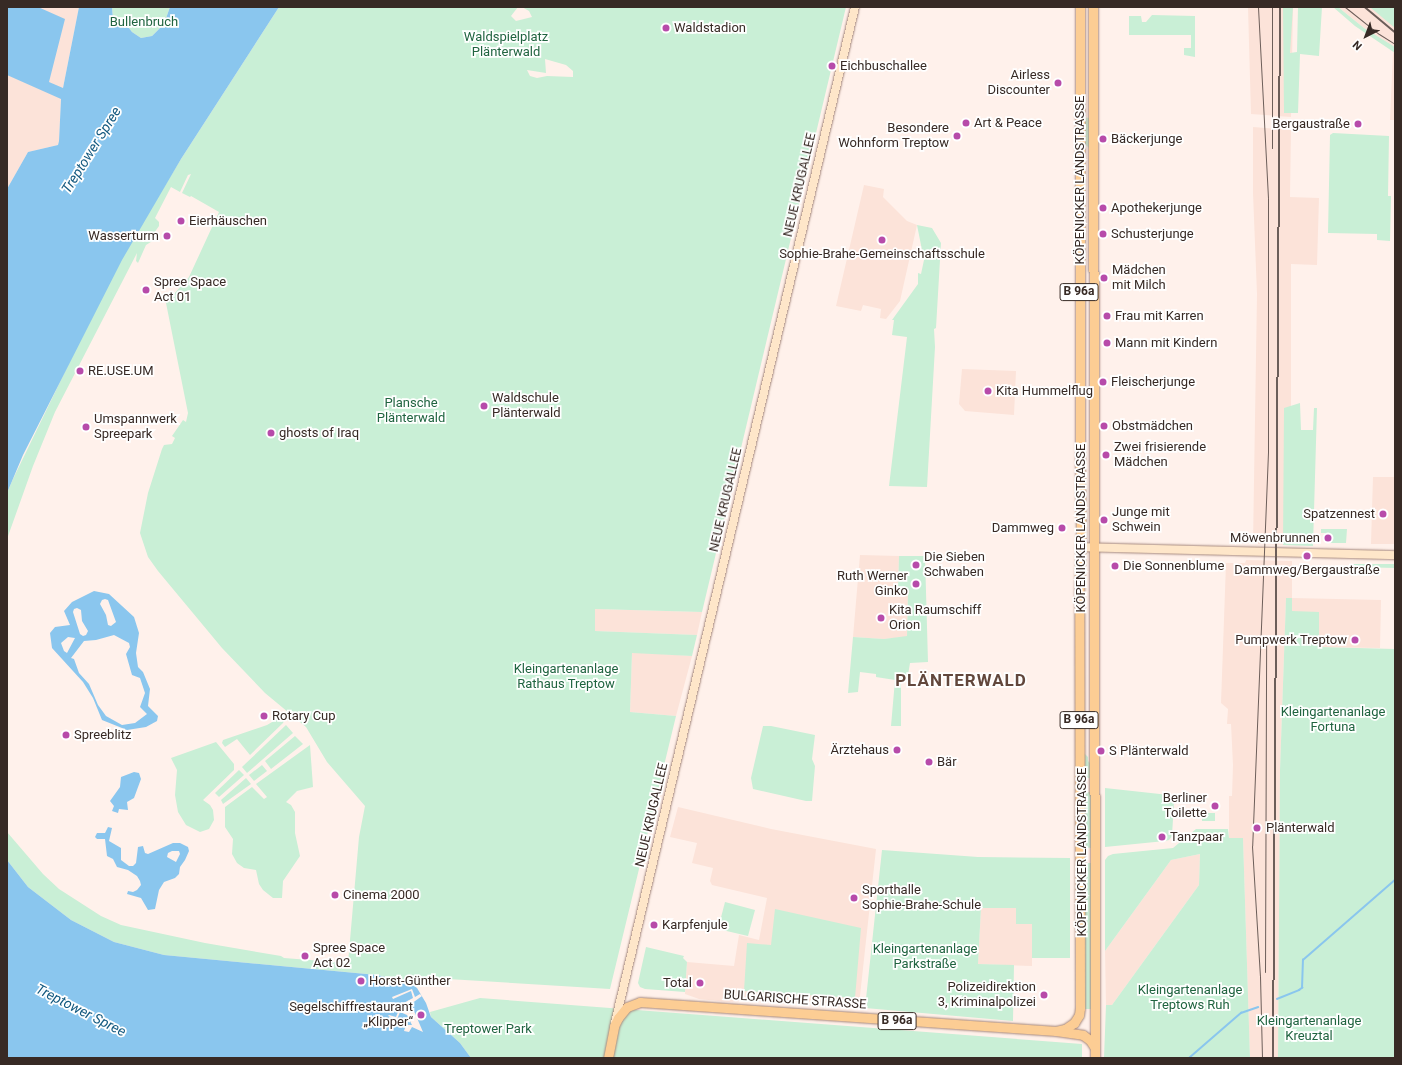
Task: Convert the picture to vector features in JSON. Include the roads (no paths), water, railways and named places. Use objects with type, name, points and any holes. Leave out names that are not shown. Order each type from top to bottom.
[{"type":"main road","name":"KÖPENICKER LANDSTRASSE","points":[[1056,1031],[1071,1026],[1080,1012],[1080,7]]},
{"type":"main road","name":"KÖPENICKER LANDSTRASSE","points":[[1092,7],[1095,1048]]},
{"type":"main road","name":"BULGARISCHE STRASSE","points":[[614,1026],[621,1014],[628,1007],[638,1002],[652,1002],[1056,1031],[1086,1036],[1095,1048]]},
{"type":"main road","name":"B 96a","points":[[608,1058],[614,1026]]},
{"type":"main road","name":"B 96a","points":[[1095,1048],[1095,1058]]},
{"type":"street","name":"NEUE KRUGALLEE","points":[[614,1026],[619,998],[645,897],[855,7]]},
{"type":"street","points":[[1080,547],[1395,555]]},
{"type":"water","name":"Treptower Spree","points":[[7,7],[38,7],[65,19],[49,82],[63,88],[79,7],[112,7],[113,20],[125,23],[132,32],[141,38],[152,36],[164,24],[170,7],[279,7],[181,159],[122,260],[23,455],[7,493],[7,189],[28,152],[58,145],[61,99],[7,75]]},
{"type":"water","points":[[94,591],[109,594],[134,617],[139,633],[136,653],[138,667],[143,672],[150,689],[148,706],[158,716],[157,721],[146,727],[127,730],[102,720],[93,698],[83,682],[52,648],[50,633],[55,627],[70,625],[64,611],[72,602]],"holes":[[[102,600],[108,600],[116,622],[111,626],[108,625],[106,615],[100,604]],[[77,608],[81,610],[82,621],[88,631],[86,635],[83,636],[80,634],[73,612],[74,609]],[[114,635],[129,643],[130,647],[126,654],[132,675],[140,678],[145,693],[140,707],[147,714],[135,723],[122,725],[106,716],[98,705],[89,684],[79,673],[74,659],[71,658],[84,641],[96,640]],[[68,637],[75,638],[67,653],[64,651],[61,643]]]},
{"type":"water","points":[[134,772],[139,773],[141,779],[134,798],[127,802],[128,810],[119,809],[118,813],[112,811],[114,806],[110,801],[120,787],[121,777]]},
{"type":"water","points":[[108,827],[112,828],[109,841],[121,848],[121,860],[129,866],[133,866],[136,863],[138,847],[143,846],[145,853],[148,854],[173,843],[180,843],[188,847],[189,851],[180,867],[179,874],[175,878],[164,882],[159,890],[155,909],[148,910],[141,898],[127,894],[128,891],[133,892],[137,890],[141,885],[140,881],[137,876],[128,870],[117,867],[113,859],[107,856],[105,839],[97,839],[95,837],[97,833],[105,833]],"holes":[[[172,851],[179,851],[180,854],[176,862],[167,857],[168,853]]]},
{"type":"water","name":"Treptower Spree","points":[[7,860],[28,887],[71,920],[114,942],[164,955],[377,975],[410,983],[417,988],[426,1003],[431,1017],[460,1043],[471,1058],[7,1058]]},
{"type":"waterway","points":[[1277,999],[1302,988],[1303,960],[1395,880]]},
{"type":"waterway","points":[[1189,1058],[1241,1013],[1258,1007]]},
{"type":"tram line","points":[[1258,7],[1268,198],[1268,452],[1252,846],[1260,976],[1262,1058]]},
{"type":"tram line","points":[[1272,7],[1272,148]]},
{"type":"tram line","points":[[1345,7],[1379,34],[1395,44]]},
{"type":"tram line","points":[[1265,972],[1266,636]]},
{"type":"railway","points":[[1273,1058],[1280,7]]},
{"type":"railway","points":[[1365,7],[1395,32]]},
{"type":"place","name":"Waldstadion","points":[[666,28]]},
{"type":"place","name":"Eichbuschallee","points":[[832,66]]},
{"type":"place","name":"Airless Discounter","points":[[1058,83]]},
{"type":"place","name":"Art & Peace","points":[[966,123]]},
{"type":"place","name":"Bergaustraße","points":[[1358,124]]},
{"type":"place","name":"Besondere Wohnform Treptow","points":[[957,136]]},
{"type":"place","name":"Bäckerjunge","points":[[1103,139]]},
{"type":"place","name":"Apothekerjunge","points":[[1103,208]]},
{"type":"place","name":"Eierhäuschen","points":[[181,221]]},
{"type":"place","name":"Schusterjunge","points":[[1103,234]]},
{"type":"place","name":"Wasserturm","points":[[167,236]]},
{"type":"place","name":"Sophie-Brahe-Gemeinschaftsschule","points":[[882,240]]},
{"type":"place","name":"Mädchen mit Milch","points":[[1104,278]]},
{"type":"place","name":"Spree Space Act 01","points":[[146,290]]},
{"type":"place","name":"Frau mit Karren","points":[[1107,316]]},
{"type":"place","name":"Mann mit Kindern","points":[[1107,343]]},
{"type":"place","name":"RE.USE.UM","points":[[80,371]]},
{"type":"place","name":"Fleischerjunge","points":[[1103,382]]},
{"type":"place","name":"Kita Hummelflug","points":[[988,391]]},
{"type":"place","name":"Waldschule Plänterwald","points":[[484,406]]},
{"type":"place","name":"Obstmädchen","points":[[1104,426]]},
{"type":"place","name":"Umspannwerk Spreepark","points":[[86,427]]},
{"type":"place","name":"ghosts of Iraq","points":[[271,433]]},
{"type":"place","name":"Zwei frisierende Mädchen","points":[[1106,455]]},
{"type":"place","name":"Spatzennest","points":[[1383,514]]},
{"type":"place","name":"Junge mit Schwein","points":[[1104,520]]},
{"type":"place","name":"Dammweg","points":[[1062,528]]},
{"type":"place","name":"Möwenbrunnen","points":[[1328,538]]},
{"type":"place","name":"Dammweg/Bergaustraße","points":[[1307,556]]},
{"type":"place","name":"Die Sieben Schwaben","points":[[916,565]]},
{"type":"place","name":"Die Sonnenblume","points":[[1115,566]]},
{"type":"place","name":"Ruth Werner Ginko","points":[[916,584]]},
{"type":"place","name":"Kita Raumschiff Orion","points":[[881,618]]},
{"type":"place","name":"Pumpwerk Treptow","points":[[1355,640]]},
{"type":"place","name":"Rotary Cup","points":[[264,716]]},
{"type":"place","name":"Spreeblitz","points":[[66,735]]},
{"type":"place","name":"Ärztehaus","points":[[897,750]]},
{"type":"place","name":"S Plänterwald","points":[[1101,751]]},
{"type":"place","name":"Bär","points":[[929,762]]},
{"type":"place","name":"Berliner Toilette","points":[[1215,806]]},
{"type":"place","name":"Plänterwald","points":[[1257,828]]},
{"type":"place","name":"Tanzpaar","points":[[1162,837]]},
{"type":"place","name":"Cinema 2000","points":[[335,895]]},
{"type":"place","name":"Sporthalle Sophie-Brahe-Schule","points":[[854,898]]},
{"type":"place","name":"Karpfenjule","points":[[654,925]]},
{"type":"place","name":"Spree Space Act 02","points":[[305,956]]},
{"type":"place","name":"Horst-Günther","points":[[361,981]]},
{"type":"place","name":"Total","points":[[700,983]]},
{"type":"place","name":"Polizeidirektion 3, Kriminalpolizei","points":[[1044,995]]},
{"type":"place","name":"Segelschiffrestaurant „Klipper“","points":[[421,1015]]},
{"type":"district","name":"PLÄNTERWALD","points":[[961,681]]},
{"type":"park label","name":"Bullenbruch","points":[[144,22]]},
{"type":"park label","name":"Waldspielplatz Plänterwald","points":[[506,46]]},
{"type":"park label","name":"Plansche Plänterwald","points":[[411,412]]},
{"type":"park label","name":"Kleingartenanlage Rathaus Treptow","points":[[566,678]]},
{"type":"park label","name":"Kleingartenanlage Fortuna","points":[[1333,720]]},
{"type":"park label","name":"Kleingartenanlage Parkstraße","points":[[925,958]]},
{"type":"park label","name":"Kleingartenanlage Treptows Ruh","points":[[1190,998]]},
{"type":"park label","name":"Treptower Park","points":[[488,1029]]},
{"type":"park label","name":"Kleingartenanlage Kreuztal","points":[[1309,1030]]}]
